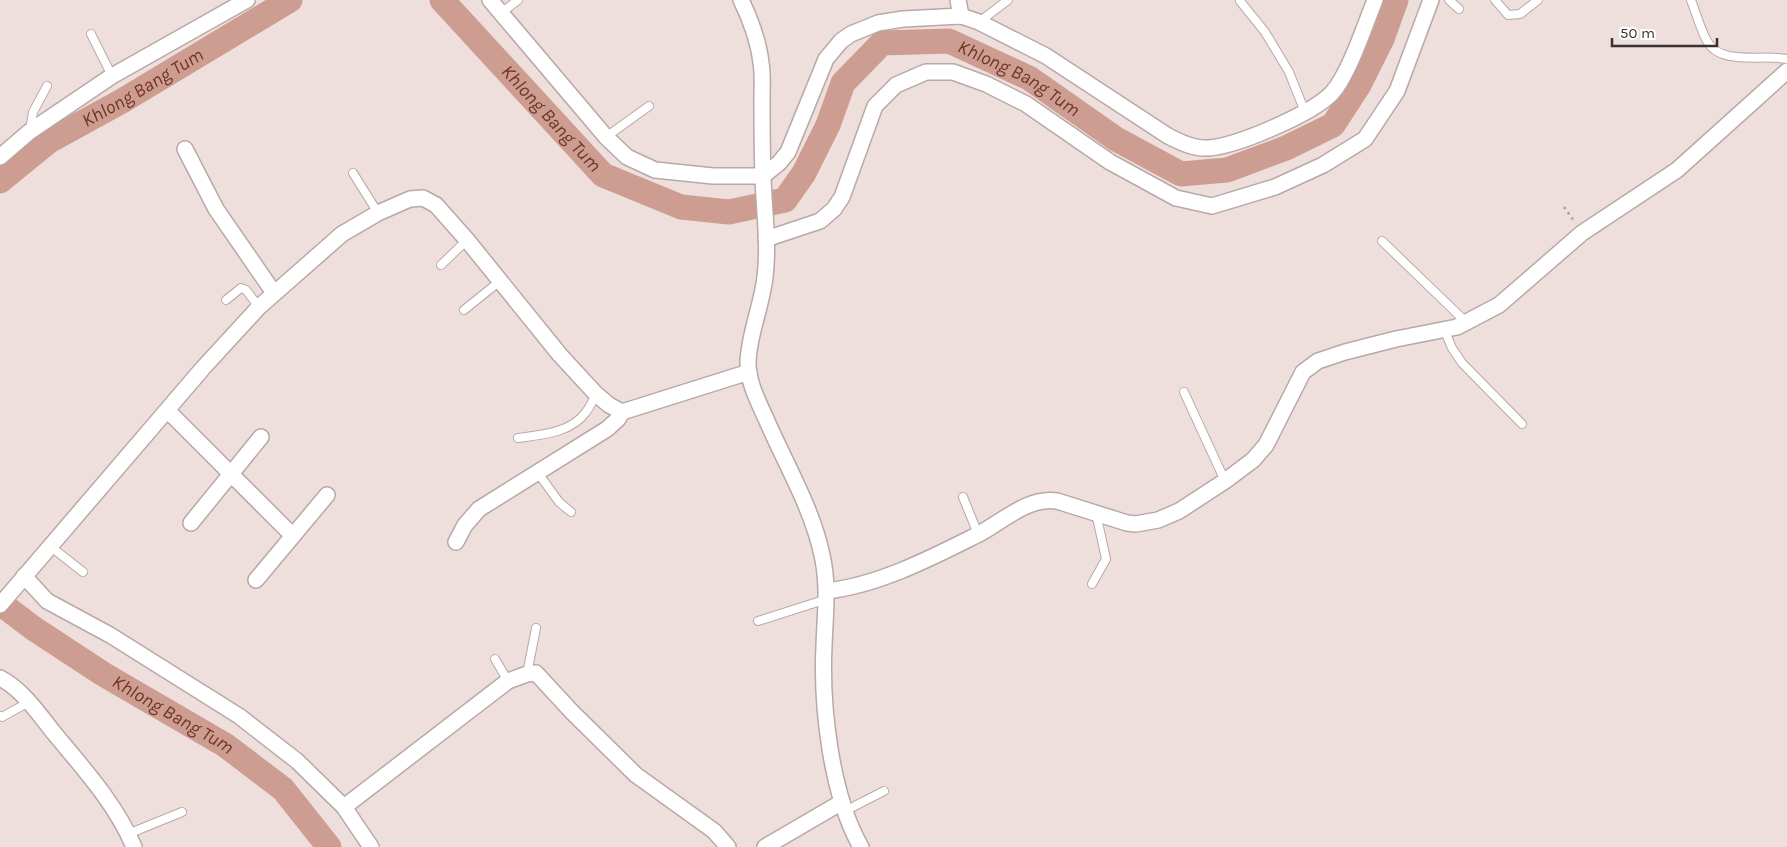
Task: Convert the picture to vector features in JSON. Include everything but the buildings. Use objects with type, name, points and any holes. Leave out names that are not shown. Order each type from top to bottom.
[{"type":"street","points":[[0,157],[29,132],[112,76],[247,0]]},
{"type":"street","points":[[490,0],[606,137],[627,157],[655,170],[763,179],[788,152],[826,59],[840,41],[850,34],[878,23],[903,19],[961,16],[979,22],[1046,56],[1153,127],[1183,143],[1207,149],[1264,132],[1305,112],[1332,93],[1346,70],[1375,0]]},
{"type":"street","points":[[741,0],[748,14],[761,62],[766,234],[763,290],[751,344],[748,372],[756,395],[814,528],[822,555],[827,595],[823,672],[828,736],[843,806],[853,834],[861,847]]},
{"type":"street","points":[[958,0],[961,16]]},
{"type":"street","points":[[766,234],[820,221],[834,210],[842,197],[875,106],[896,86],[926,72],[953,72],[986,84],[1026,104],[1110,162],[1176,198],[1212,206],[1275,187],[1323,165],[1365,138],[1398,91],[1431,0]]},
{"type":"street","points":[[827,595],[886,577],[978,534],[1032,503],[1046,500],[1057,501],[1136,524],[1158,520],[1179,511],[1253,460],[1266,445],[1303,372],[1309,366],[1345,352],[1467,323],[1499,305],[1582,233],[1677,170],[1787,71]]},
{"type":"street","points":[[185,149],[216,209],[274,293]]},
{"type":"street","points":[[0,605],[203,368],[274,293],[342,234],[378,213],[410,199],[423,198],[436,205],[467,240],[560,355],[596,394],[609,405],[622,412]]},
{"type":"street","points":[[456,542],[465,525],[479,509],[607,429],[618,419],[622,412],[748,372]]},
{"type":"street","points":[[168,411],[293,536]]},
{"type":"street","points":[[191,523],[261,437]]},
{"type":"street","points":[[256,580],[327,495]]},
{"type":"street","points":[[21,580],[47,601],[110,635],[239,716],[297,761],[344,807],[371,847]]},
{"type":"street","points":[[344,807],[508,681],[527,674],[536,674],[636,775],[714,831],[728,847]]},
{"type":"street","points":[[0,678],[29,702],[95,783],[131,840]]},
{"type":"street","points":[[765,847],[843,806]]},
{"type":"lane","points":[[500,13],[518,0]]},
{"type":"lane","points":[[979,22],[1008,0]]},
{"type":"lane","points":[[1449,0],[1459,9]]},
{"type":"lane","points":[[1495,0],[1508,15],[1520,14],[1538,0]]},
{"type":"lane","points":[[1691,0],[1707,42],[1716,52],[1731,57],[1779,57],[1787,59]]},
{"type":"lane","points":[[1240,1],[1265,32],[1289,72],[1305,112]]},
{"type":"lane","points":[[90,34],[112,76]]},
{"type":"lane","points":[[29,132],[33,112],[47,86]]},
{"type":"lane","points":[[606,137],[649,106]]},
{"type":"lane","points":[[354,173],[378,213]]},
{"type":"lane","points":[[441,265],[467,240]]},
{"type":"lane","points":[[1382,241],[1467,323]]},
{"type":"lane","points":[[464,310],[500,281]]},
{"type":"lane","points":[[226,300],[242,288],[246,290],[259,308]]},
{"type":"lane","points":[[1444,329],[1452,348],[1462,363],[1522,424]]},
{"type":"lane","points":[[1184,392],[1225,481]]},
{"type":"lane","points":[[518,438],[554,432],[573,424],[586,413],[596,394]]},
{"type":"lane","points":[[538,473],[558,502],[571,512]]},
{"type":"lane","points":[[963,497],[978,534]]},
{"type":"lane","points":[[1092,584],[1106,559],[1096,513]]},
{"type":"lane","points":[[50,546],[82,572]]},
{"type":"lane","points":[[758,621],[827,595]]},
{"type":"lane","points":[[527,674],[536,628]]},
{"type":"lane","points":[[496,659],[508,681]]},
{"type":"lane","points":[[0,716],[2,717],[29,702]]},
{"type":"lane","points":[[843,806],[884,791]]},
{"type":"lane","points":[[131,840],[182,812]]},
{"type":"path","points":[[1564,207],[1582,233]]},
{"type":"waterway","name":"Khlong Bang Tum","points":[[0,181],[49,141],[122,101],[290,0]]},
{"type":"waterway","name":"Khlong Bang Tum","points":[[442,0],[603,175],[681,207],[729,212],[785,200],[804,173],[828,125],[843,83],[882,43],[949,41],[1029,78],[1116,139],[1181,174],[1227,170],[1286,148],[1333,125],[1359,85],[1382,39],[1396,0]]},
{"type":"waterway","name":"Khlong Bang Tum","points":[[0,603],[33,628],[103,674],[225,745],[283,789],[329,847]]}]
